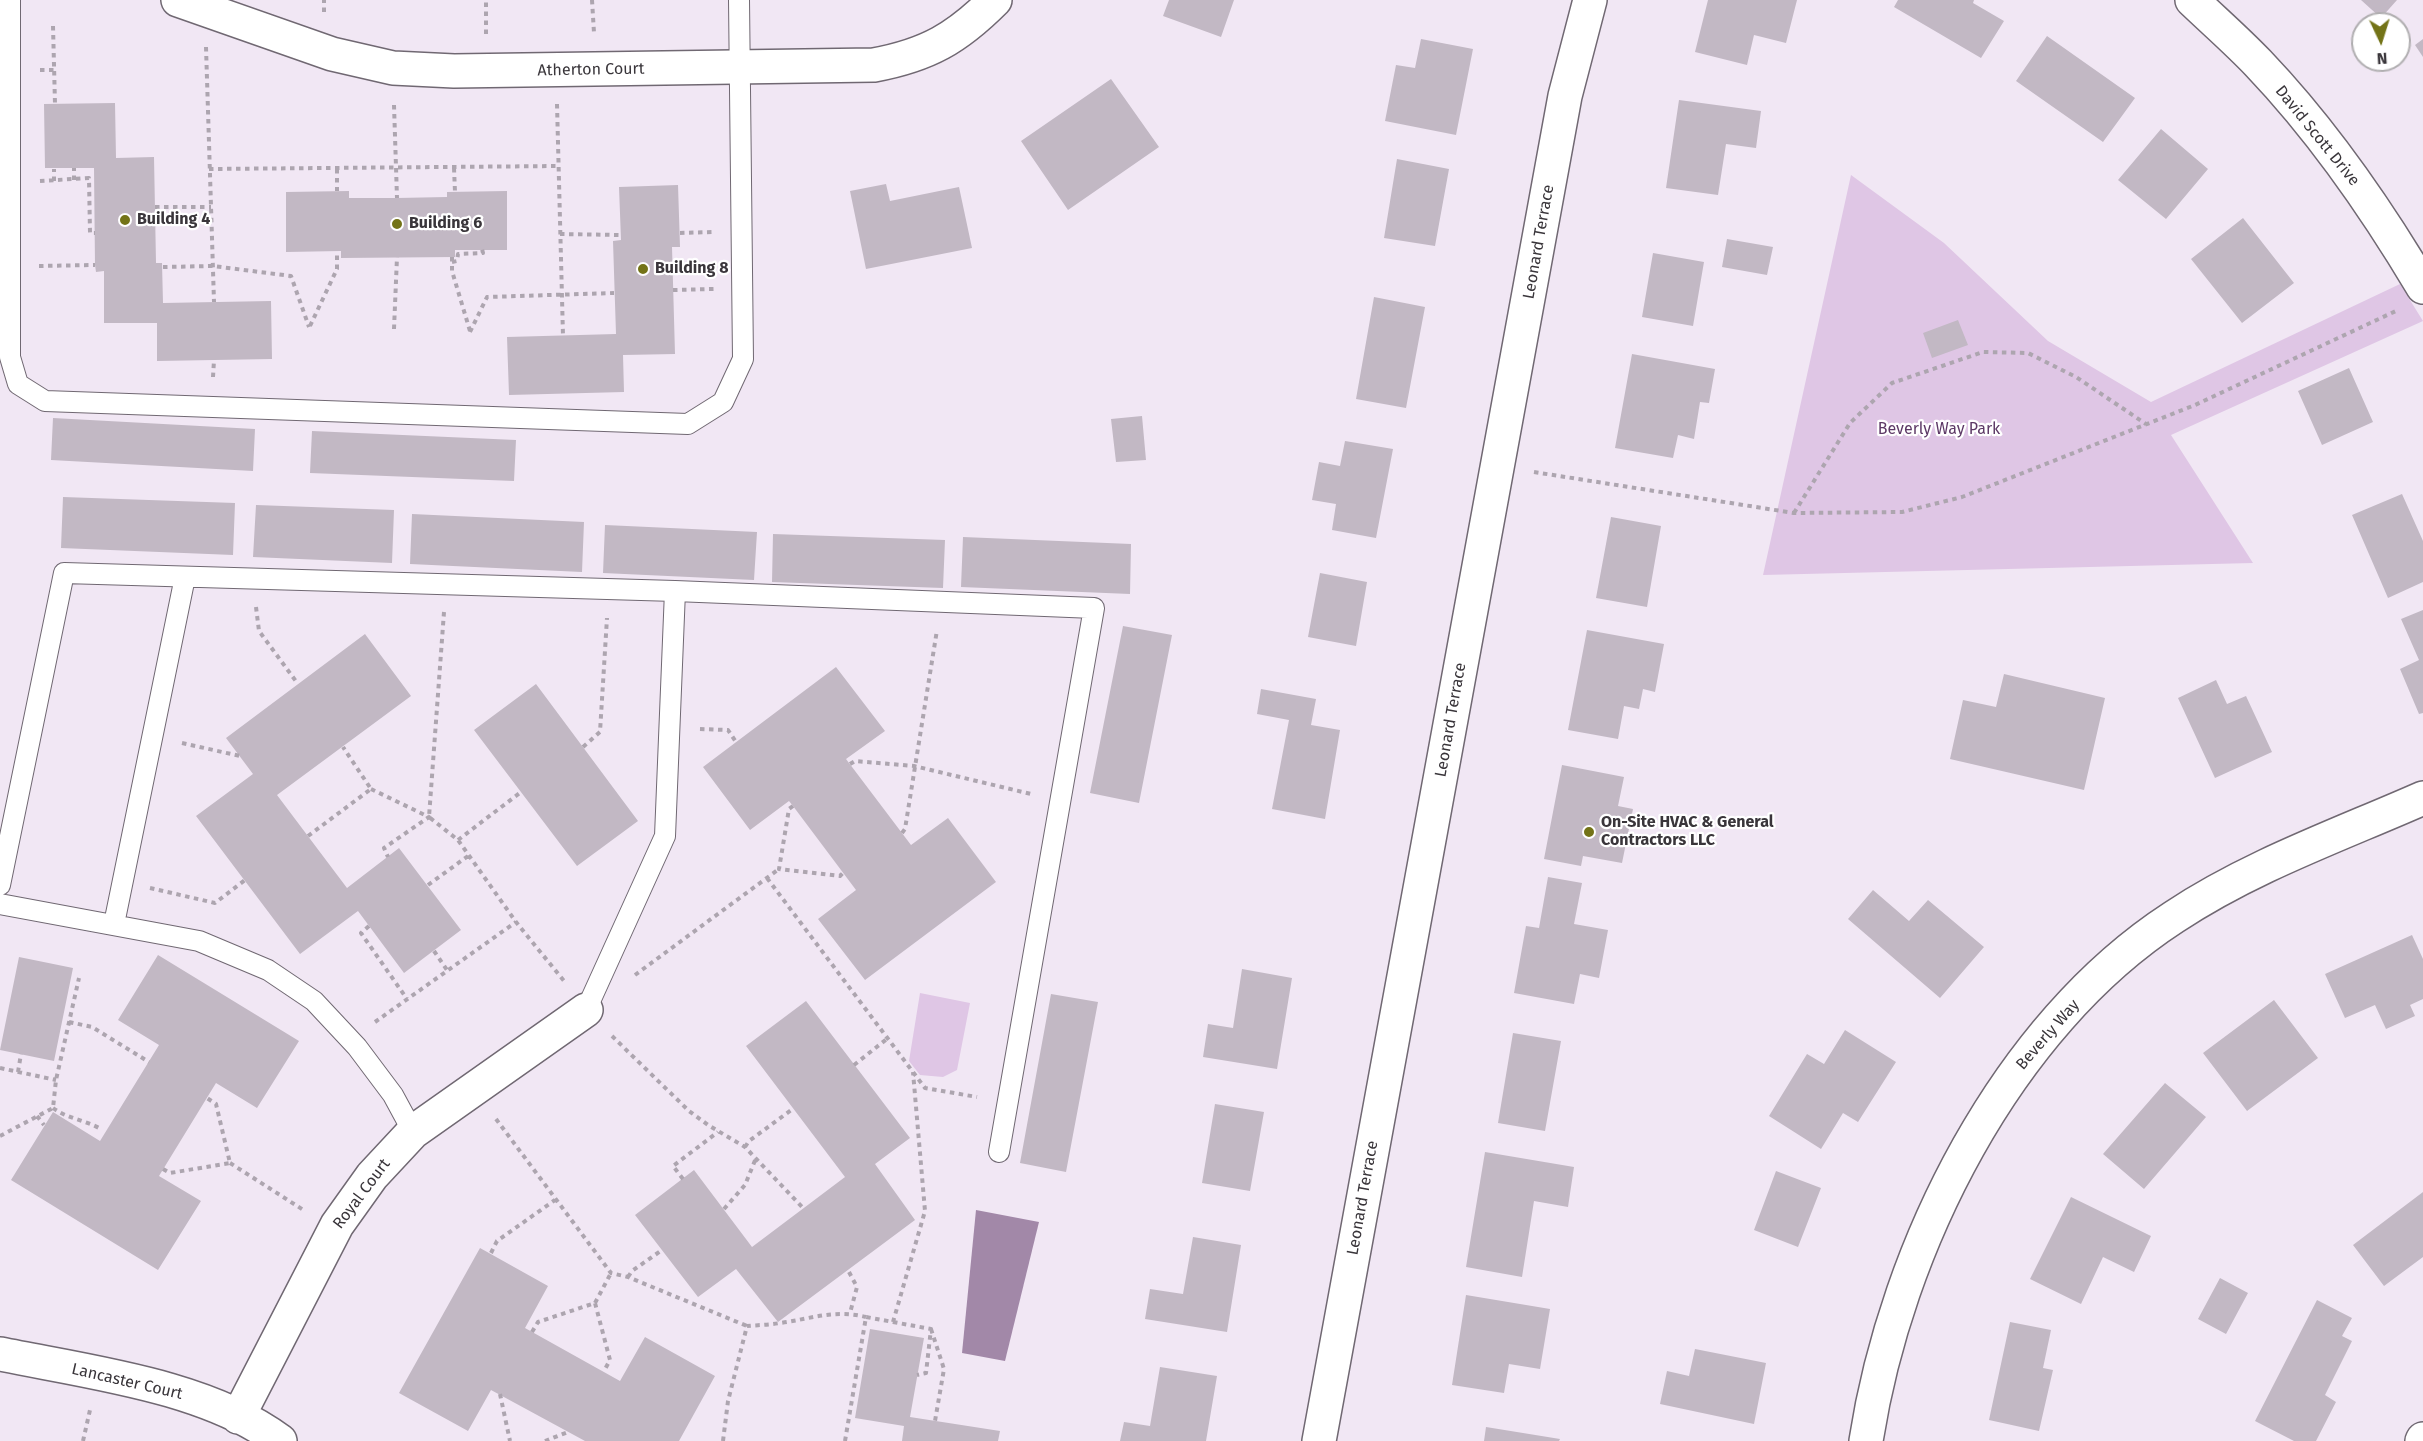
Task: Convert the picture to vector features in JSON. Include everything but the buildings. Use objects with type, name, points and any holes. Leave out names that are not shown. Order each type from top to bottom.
[{"type":"street","name":"Atherton Court","points":[[192,5],[332,54],[393,68],[454,71],[739,69],[874,65],[903,60],[931,50],[970,25],[995,0]]},
{"type":"street","name":"Leonard Terrace","points":[[1319,1441],[1565,96],[1590,0]]},
{"type":"street","name":"David Scott Drive","points":[[2192,0],[2258,64],[2326,142],[2388,229],[2412,298]]},
{"type":"street","name":"Beverly Way","points":[[1866,1441],[1872,1401],[1897,1309],[1930,1223],[1970,1143],[2017,1070],[2052,1026],[2110,966],[2173,917],[2240,878],[2423,798]]},
{"type":"street","name":"Royal Court","points":[[238,1417],[337,1225],[372,1176],[413,1132],[586,1010]]},
{"type":"street","name":"Lancaster Court","points":[[0,1354],[171,1389],[238,1417],[280,1441]]},
{"type":"lane","points":[[10,0],[10,357],[18,384],[45,400],[688,424],[723,402],[743,359],[739,0]]},
{"type":"lane","points":[[0,885],[64,573],[675,591],[1094,608],[999,1152]]},
{"type":"lane","points":[[114,924],[185,577]]},
{"type":"lane","points":[[586,1010],[665,836],[675,591]]},
{"type":"lane","points":[[0,904],[199,941],[268,970],[314,1001],[350,1040],[393,1095],[413,1132]]},
{"type":"path","points":[[192,5],[209,169],[214,302]]},
{"type":"path","points":[[52,26],[55,104]]},
{"type":"path","points":[[393,68],[397,198]]},
{"type":"path","points":[[556,70],[563,336]]},
{"type":"path","points":[[209,169],[559,166]]},
{"type":"path","points":[[54,168],[54,181]]},
{"type":"path","points":[[74,168],[74,180]]},
{"type":"path","points":[[454,168],[455,192]]},
{"type":"path","points":[[337,169],[337,192]]},
{"type":"path","points":[[11,199],[30,182],[89,178],[90,233],[95,233]]},
{"type":"path","points":[[155,207],[211,207]]},
{"type":"path","points":[[560,234],[620,235]]},
{"type":"path","points":[[482,249],[483,253],[458,254],[457,261],[452,259],[470,332],[487,297],[614,293]]},
{"type":"path","points":[[163,267],[213,266],[291,276],[309,327],[337,269],[337,252]]},
{"type":"path","points":[[394,329],[397,257]]},
{"type":"path","points":[[10,266],[95,265]]},
{"type":"path","points":[[674,290],[742,289]]},
{"type":"path","points":[[1497,466],[1794,513],[1902,512],[1962,497],[2195,405],[2412,298]]},
{"type":"path","points":[[1794,513],[1850,423],[1892,383],[1983,352],[2028,353],[2076,377],[2146,424]]},
{"type":"path","points":[[255,579],[259,631],[298,684]]},
{"type":"path","points":[[429,817],[446,584]]},
{"type":"path","points":[[583,747],[600,732],[609,589]]},
{"type":"path","points":[[902,833],[905,829],[933,663],[940,602]]},
{"type":"path","points":[[669,728],[728,730],[736,742]]},
{"type":"path","points":[[152,736],[240,756]]},
{"type":"path","points":[[343,747],[371,789],[429,817],[458,840],[516,922],[539,948],[586,1010],[672,1096],[718,1132],[745,1148],[803,1208]]},
{"type":"path","points":[[849,764],[855,761],[914,766],[1060,802]]},
{"type":"path","points":[[308,836],[371,789]]},
{"type":"path","points":[[458,840],[521,792]]},
{"type":"path","points":[[779,869],[789,809],[793,806]]},
{"type":"path","points":[[388,857],[384,848],[429,817]]},
{"type":"path","points":[[428,885],[468,856]]},
{"type":"path","points":[[586,1010],[779,869],[840,876],[843,873]]},
{"type":"path","points":[[767,878],[925,1088],[1008,1102]]},
{"type":"path","points":[[123,880],[215,903],[245,880]]},
{"type":"path","points":[[350,1040],[516,922]]},
{"type":"path","points":[[369,926],[361,933],[406,999]]},
{"type":"path","points":[[434,951],[447,970]]},
{"type":"path","points":[[53,1108],[56,1080],[79,978]]},
{"type":"path","points":[[69,1022],[92,1027],[148,1062]]},
{"type":"path","points":[[854,1065],[888,1038]]},
{"type":"path","points":[[18,1072],[21,1054]]},
{"type":"path","points":[[0,1068],[56,1080]]},
{"type":"path","points":[[893,1322],[926,1211],[913,1072]]},
{"type":"path","points":[[471,1091],[511,1137],[611,1274],[628,1278],[747,1326],[781,1323],[823,1314],[850,1313],[931,1329]]},
{"type":"path","points":[[207,1098],[216,1104],[230,1163]]},
{"type":"path","points":[[0,1136],[53,1108]]},
{"type":"path","points":[[53,1108],[62,1115],[85,1120],[99,1128]]},
{"type":"path","points":[[745,1148],[749,1141],[794,1108]]},
{"type":"path","points":[[37,1116],[44,1125]]},
{"type":"path","points":[[683,1179],[673,1166],[718,1132]]},
{"type":"path","points":[[724,1209],[745,1185],[756,1158]]},
{"type":"path","points":[[163,1169],[170,1173],[230,1163],[295,1206],[337,1225]]},
{"type":"path","points":[[491,1253],[497,1241],[555,1200]]},
{"type":"path","points":[[628,1278],[632,1271],[662,1250]]},
{"type":"path","points":[[849,1272],[857,1287],[850,1313]]},
{"type":"path","points":[[532,1332],[538,1322],[595,1303],[611,1274]]},
{"type":"path","points":[[595,1303],[610,1360],[604,1371]]},
{"type":"path","points":[[845,1441],[866,1317]]},
{"type":"path","points":[[723,1441],[728,1401],[747,1326]]},
{"type":"path","points":[[917,1375],[927,1373],[931,1329]]},
{"type":"path","points":[[931,1329],[944,1369],[935,1421]]},
{"type":"path","points":[[500,1394],[510,1441]]},
{"type":"path","points":[[545,1441],[568,1432]]},
{"type":"green space","name":"Beverly Way Park","points":[[1851,175],[1944,243],[2048,341],[2151,402],[2400,284],[2423,321],[2171,435],[2253,563],[1763,575]]},
{"type":"green space","points":[[920,993],[970,1003],[957,1070],[943,1077],[920,1075],[909,1061]]},
{"type":"shaded area","points":[[976,1210],[1039,1222],[1005,1361],[962,1353]]},
{"type":"place","name":"Building 4","points":[[125,220]]},
{"type":"place","name":"Building 6","points":[[397,224]]},
{"type":"place","name":"Building 8","points":[[643,269]]},
{"type":"place","name":"On-Site HVAC & General Contractors LLC","points":[[1589,832]]}]
